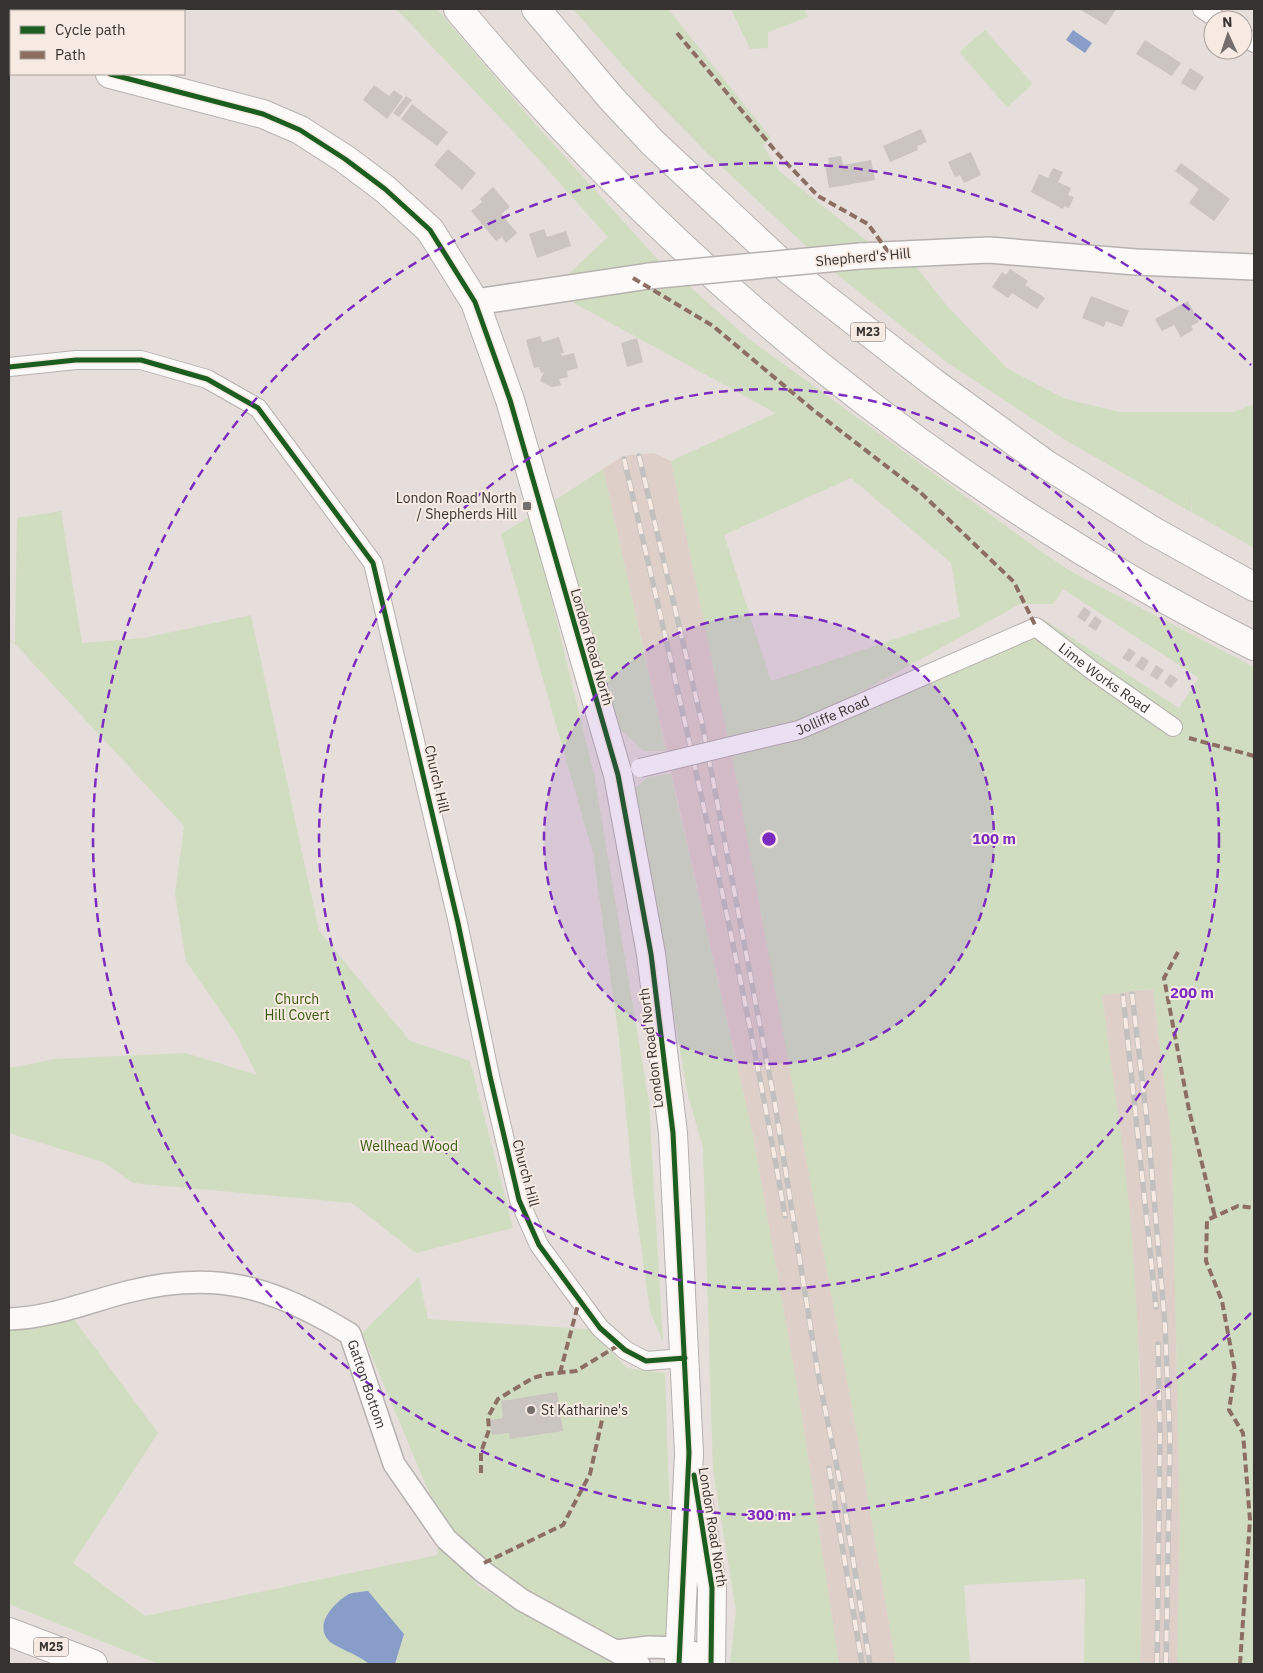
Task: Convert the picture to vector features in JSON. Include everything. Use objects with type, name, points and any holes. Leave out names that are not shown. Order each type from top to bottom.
[{"type":"main road","points":[[458,9],[528,90],[614,180],[707,269],[808,355],[905,430],[1016,507],[1125,575],[1254,646]]},
{"type":"main road","name":"M23","points":[[536,9],[610,98],[653,143],[790,271],[934,383],[1047,465],[1153,531],[1254,587]]},
{"type":"main road","name":"London Road North","points":[[114,75],[263,114],[300,130],[315,139],[386,189],[430,230],[475,302],[513,409],[629,771],[673,1133],[689,1453],[695,1660]]},
{"type":"main road","name":"Shepherd's Hill","points":[[475,302],[649,276],[860,256],[989,250],[1136,262],[1254,267]]},
{"type":"main road","name":"M25","points":[[9,1632],[93,1664]]},
{"type":"street","name":"Church Hill","points":[[9,367],[76,360],[141,360],[207,378],[258,408],[373,562],[456,914],[490,1076],[519,1200],[539,1245],[600,1328],[625,1350],[646,1361],[685,1358]]},
{"type":"street","name":"Jolliffe Road","points":[[629,771],[799,730],[1036,627]]},
{"type":"street","name":"Lime Works Road","points":[[1036,627],[1172,728]]},
{"type":"street","name":"Gatton Bottom","points":[[9,1319],[40,1316],[152,1286],[206,1282],[231,1283],[258,1289],[313,1311],[350,1334],[394,1464],[446,1539],[482,1571],[522,1600],[639,1664]]},
{"type":"street","points":[[616,1651],[649,1647],[695,1660]]},
{"type":"shaded area","points":[[654,453],[671,461],[740,795],[857,1434],[896,1664],[839,1664],[798,1392],[753,1136],[603,469],[623,456]]},
{"type":"shaded area","points":[[1153,989],[1172,1146],[1180,1526],[1177,1664],[1140,1664],[1143,1530],[1140,1370],[1132,1238],[1102,995]]},
{"type":"green space","points":[[396,9],[437,9],[536,125],[660,262],[564,278],[608,237],[512,130]]},
{"type":"green space","points":[[573,9],[668,9],[771,138],[763,146],[779,171],[872,245],[807,247],[707,153],[643,88]]},
{"type":"green space","points":[[731,9],[805,9],[808,17],[768,32],[768,48],[750,49]]},
{"type":"green space","points":[[985,30],[1033,84],[1007,107],[959,52]]},
{"type":"green space","points":[[914,264],[947,306],[1008,369],[1065,399],[1119,412],[1234,412],[1254,404],[1254,548],[1192,512],[1191,495],[1191,512],[1067,441],[949,364],[834,272]]},
{"type":"green space","points":[[688,285],[749,339],[1046,555],[1072,572],[1254,667],[1254,1664],[1177,1664],[1180,1526],[1172,1146],[1153,989],[1102,995],[1126,1179],[1136,1293],[1141,1452],[1140,1664],[1084,1664],[1085,1579],[964,1585],[970,1664],[896,1664],[857,1434],[732,756],[804,738],[1022,625],[1043,619],[1179,708],[1199,678],[1063,589],[1053,604],[1020,604],[872,686],[798,724],[728,739],[671,461],[776,413],[574,303],[574,293]],"holes":[[[851,478],[951,563],[960,617],[771,681],[724,535]]]},
{"type":"green space","points":[[603,469],[666,751],[644,751],[616,726],[554,501]]},
{"type":"green space","points":[[61,511],[82,643],[144,638],[251,615],[319,931],[410,1041],[470,1061],[513,1228],[416,1253],[352,1203],[133,1183],[103,1162],[9,1133],[9,1068],[55,1059],[186,1053],[257,1075],[235,1032],[186,961],[175,894],[184,826],[16,645],[9,641],[9,638],[15,644],[17,518]]},
{"type":"green space","points":[[531,516],[594,774],[649,1102],[663,1342],[650,1311],[633,1187],[619,1039],[593,853],[501,534]]},
{"type":"green space","points":[[671,774],[753,1136],[798,1392],[839,1664],[730,1664],[736,1610],[713,1470],[703,1148],[688,1095],[634,789],[648,777]]},
{"type":"green space","points":[[419,1277],[428,1319],[588,1329],[627,1368],[665,1373],[674,1639],[641,1636],[612,1639],[488,1574],[438,1514],[362,1333]]},
{"type":"green space","points":[[73,1318],[158,1433],[73,1563],[145,1616],[437,1555],[439,1538],[478,1586],[614,1664],[395,1664],[404,1634],[324,1620],[325,1630],[333,1642],[369,1664],[159,1664],[9,1604],[9,1326]]},
{"type":"water","points":[[1073,30],[1092,43],[1085,53],[1066,40]]},
{"type":"water","points":[[368,1591],[404,1634],[395,1664],[369,1664],[329,1641],[325,1634],[323,1628],[325,1621],[332,1608],[338,1602],[349,1594]]},
{"type":"building","points":[[1079,9],[1116,9],[1106,25]]},
{"type":"building","points":[[1145,40],[1181,63],[1172,76],[1136,54]]},
{"type":"building","points":[[1190,68],[1204,77],[1195,91],[1181,83]]},
{"type":"building","points":[[374,85],[389,96],[394,90],[403,97],[387,119],[363,100]]},
{"type":"building","points":[[406,96],[412,100],[399,117],[393,113]]},
{"type":"building","points":[[412,104],[448,132],[437,146],[401,119]]},
{"type":"building","points":[[921,129],[927,142],[917,146],[918,150],[890,162],[883,146]]},
{"type":"building","points":[[448,149],[476,173],[462,190],[434,165]]},
{"type":"building","points":[[971,152],[981,175],[964,183],[960,175],[955,177],[948,162]]},
{"type":"building","points":[[841,156],[843,165],[871,160],[875,180],[829,188],[825,165],[829,164],[828,158]]},
{"type":"building","points":[[1181,163],[1230,199],[1214,221],[1189,203],[1199,189],[1175,171]]},
{"type":"building","points":[[1053,168],[1063,172],[1058,182],[1071,188],[1068,195],[1074,197],[1069,208],[1064,206],[1063,209],[1031,192],[1039,174],[1048,178]]},
{"type":"building","points":[[493,187],[510,207],[501,214],[517,233],[506,243],[502,237],[496,241],[471,211],[482,202],[480,199]]},
{"type":"building","points":[[544,229],[547,237],[566,231],[571,246],[537,258],[529,234]]},
{"type":"building","points":[[1010,269],[1028,281],[1025,285],[1045,298],[1037,309],[1012,293],[1008,298],[992,287],[1002,272],[1006,275]]},
{"type":"building","points":[[1091,296],[1129,311],[1122,327],[1106,321],[1104,327],[1082,318]]},
{"type":"building","points":[[1188,301],[1199,322],[1191,326],[1193,330],[1181,337],[1174,325],[1162,331],[1155,319]]},
{"type":"building","points":[[540,336],[542,342],[559,337],[564,353],[561,353],[562,356],[574,353],[578,368],[567,371],[568,377],[559,379],[561,385],[552,387],[540,381],[544,372],[541,373],[539,367],[534,368],[526,340]]},
{"type":"building","points":[[637,338],[643,362],[627,367],[621,343]]},
{"type":"building","points":[[1084,607],[1091,612],[1085,622],[1077,617]]},
{"type":"building","points":[[1095,616],[1102,621],[1096,631],[1088,626]]},
{"type":"building","points":[[1129,648],[1136,653],[1129,662],[1122,658]]},
{"type":"building","points":[[1142,656],[1149,661],[1143,671],[1135,666]]},
{"type":"building","points":[[1156,665],[1164,670],[1157,680],[1150,675]]},
{"type":"building","points":[[1170,674],[1178,679],[1171,688],[1164,683]]},
{"type":"building","name":"St Katharine's","points":[[557,1392],[563,1431],[510,1439],[509,1433],[492,1435],[490,1420],[503,1418],[501,1401]]},
{"type":"railway","points":[[639,456],[702,723],[775,1104],[818,1374],[843,1497],[870,1664]]},
{"type":"railway","points":[[624,459],[730,931],[750,1026],[785,1216]]},
{"type":"railway","points":[[1132,994],[1148,1129],[1165,1325],[1170,1439],[1166,1664]]},
{"type":"railway","points":[[1123,996],[1156,1307]]},
{"type":"railway","points":[[1157,1664],[1160,1433],[1158,1344]]},
{"type":"railway","points":[[829,1468],[862,1664]]},
{"type":"marked path","points":[[677,33],[777,153],[818,196],[868,224],[889,253]]},
{"type":"marked path","points":[[633,278],[713,326],[812,409],[920,492],[1014,582],[1036,627]]},
{"type":"marked path","points":[[1189,738],[1254,756]]},
{"type":"marked path","points":[[1178,952],[1164,978],[1189,1110],[1215,1217]]},
{"type":"marked path","points":[[1240,1664],[1250,1520],[1243,1433],[1229,1410],[1235,1371],[1222,1301],[1206,1261],[1207,1220],[1238,1206],[1254,1208]]},
{"type":"marked path","points":[[560,1373],[579,1301]]},
{"type":"marked path","points":[[481,1473],[481,1452],[489,1430],[488,1417],[498,1399],[533,1378],[547,1374],[576,1371],[619,1345]]},
{"type":"marked path","points":[[484,1563],[563,1525],[590,1474],[602,1420]]},
{"type":"cycle path","points":[[114,75],[263,114],[300,130],[345,159],[385,189],[430,230],[475,302],[510,400],[618,775],[651,954],[673,1133],[689,1453],[679,1664]]},
{"type":"cycle path","points":[[9,367],[76,360],[141,360],[207,379],[258,408],[373,563],[458,923],[490,1076],[519,1200],[539,1245],[600,1328],[625,1350],[646,1361],[685,1358]]},
{"type":"cycle path","points":[[694,1475],[712,1588],[711,1664]]},
{"type":"place","name":"London Road North / Shepherds Hill","points":[[527,506]]},
{"type":"place","name":"St Katharine's","points":[[531,1410]]},
{"type":"park label","name":"Church Hill Covert","points":[[297,1008]]},
{"type":"park label","name":"Wellhead Wood","points":[[409,1146]]}]
